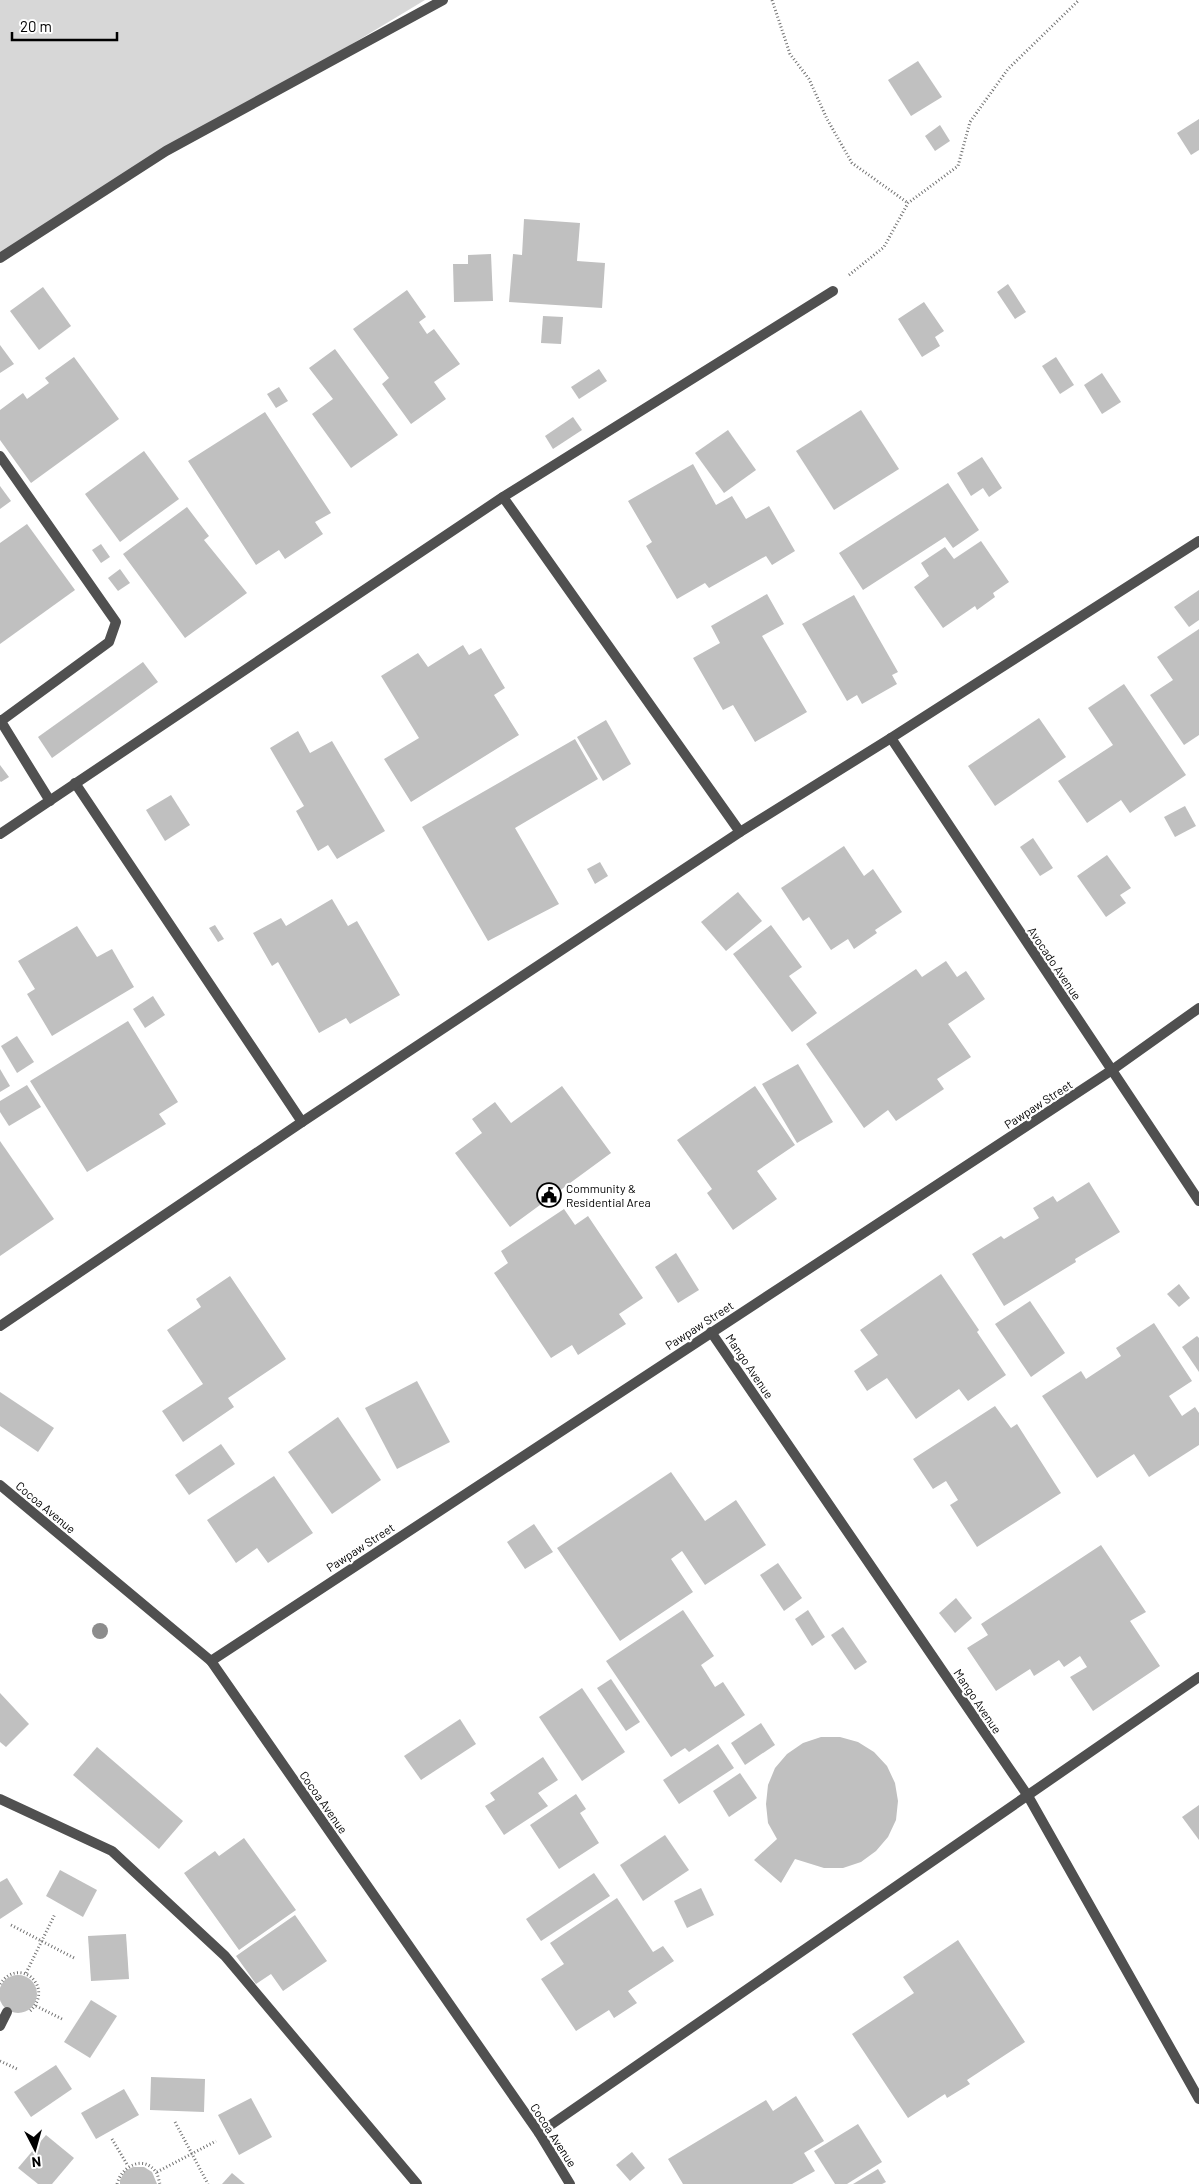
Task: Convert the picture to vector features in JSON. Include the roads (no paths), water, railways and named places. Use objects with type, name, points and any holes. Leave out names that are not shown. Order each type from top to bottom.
[{"type":"street","points":[[0,258],[166,151],[443,0]]},
{"type":"street","points":[[0,834],[503,497],[833,292]]},
{"type":"street","points":[[0,456],[116,622],[108,642],[0,721],[50,801]]},
{"type":"street","points":[[503,497],[740,832]]},
{"type":"street","points":[[0,1326],[302,1122],[740,832],[1199,541]]},
{"type":"street","name":"Avocado Avenue","points":[[891,738],[1199,1201]]},
{"type":"street","points":[[75,783],[302,1122]]},
{"type":"street","name":"Pawpaw Street","points":[[211,1660],[1112,1070],[1199,1008]]},
{"type":"street","name":"Mango Avenue","points":[[711,1332],[1028,1796],[1199,2099]]},
{"type":"street","name":"Cocoa Avenue","points":[[0,1485],[211,1660],[539,2133],[570,2184]]},
{"type":"street","points":[[539,2133],[1199,1677]]},
{"type":"street","points":[[0,1799],[112,1851],[218,1949],[417,2184]]},
{"type":"street","points":[[0,2026],[7,2012]]},
{"type":"place","name":"Community & Residential Area","points":[[549,1195]]}]
